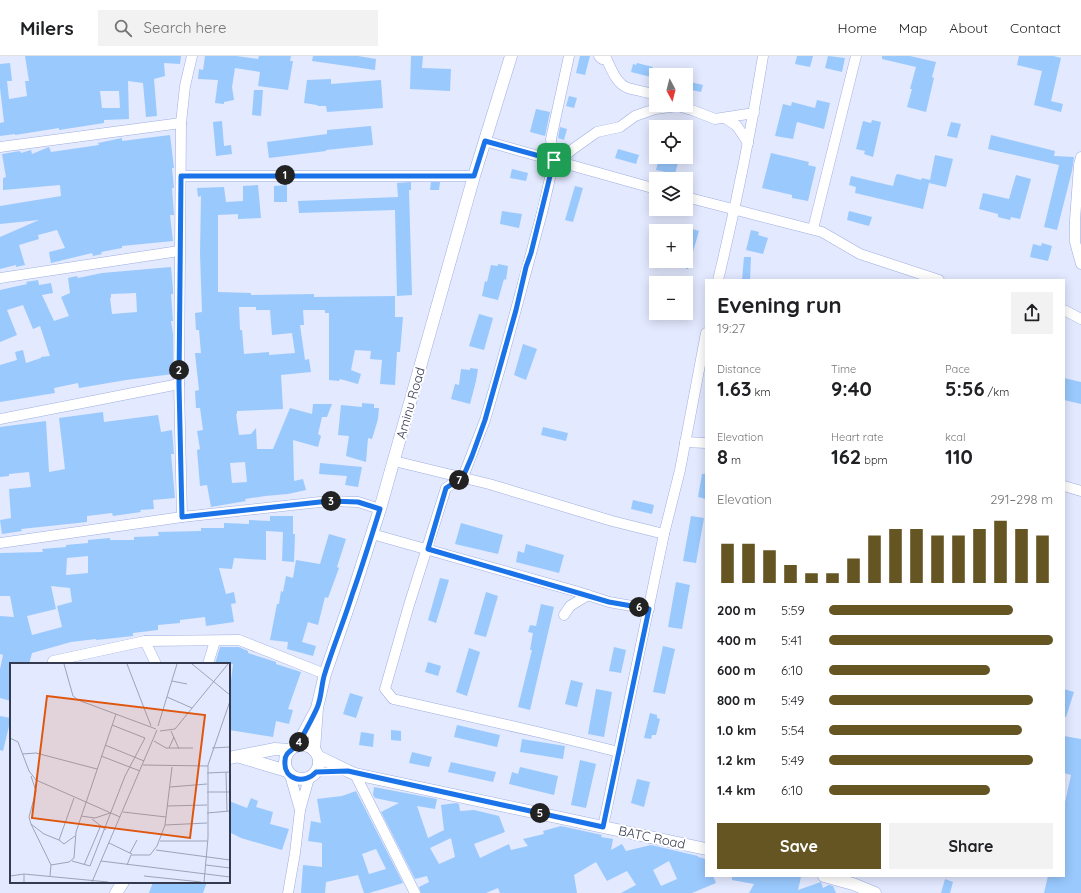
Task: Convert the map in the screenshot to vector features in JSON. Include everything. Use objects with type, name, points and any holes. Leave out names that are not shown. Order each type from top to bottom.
[{"type":"street","points":[[182,517],[179,384],[181,123],[192,56]]},
{"type":"street","name":"Aminu Road","points":[[316,753],[318,708],[325,674],[380,509],[474,176],[511,56]]},
{"type":"street","points":[[569,56],[551,139],[556,161],[526,267],[499,372],[485,420],[463,477],[446,488],[428,549],[409,605],[385,689],[388,695],[393,699],[619,752]]},
{"type":"street","points":[[718,279],[735,209],[754,113],[763,56]]},
{"type":"street","points":[[813,229],[856,56]]},
{"type":"street","points":[[608,59],[616,79],[626,87],[649,93]]},
{"type":"street","points":[[693,110],[715,119],[754,113]]},
{"type":"street","points":[[556,161],[597,132],[620,127],[635,116],[649,111]]},
{"type":"street","points":[[725,118],[737,126],[748,142]]},
{"type":"street","points":[[0,147],[181,123]]},
{"type":"street","points":[[485,141],[649,187]]},
{"type":"street","points":[[1081,157],[1079,165],[1075,220],[1075,242],[1081,264]]},
{"type":"street","points":[[181,176],[474,176]]},
{"type":"street","points":[[693,199],[813,229],[822,232],[860,254],[936,279]]},
{"type":"street","points":[[0,278],[180,251]]},
{"type":"street","points":[[1065,311],[1081,319]]},
{"type":"street","points":[[603,827],[664,534],[680,470],[705,338]]},
{"type":"street","points":[[0,419],[179,384]]},
{"type":"street","points":[[685,442],[705,443]]},
{"type":"street","points":[[394,460],[489,484],[612,522],[664,534]]},
{"type":"street","points":[[1065,486],[1081,490]]},
{"type":"street","points":[[0,543],[182,517],[329,501],[358,502],[380,509]]},
{"type":"street","points":[[372,534],[609,602],[649,609]]},
{"type":"street","points":[[564,615],[570,606],[588,595]]},
{"type":"street","points":[[53,661],[145,641],[239,640],[325,674]]},
{"type":"street","points":[[145,641],[156,663]]},
{"type":"street","points":[[208,663],[215,641]]},
{"type":"street","points":[[300,810],[285,760],[318,708]]},
{"type":"street","points":[[234,757],[275,749],[309,746],[316,753],[319,767],[313,775],[300,810],[295,853],[288,893]]},
{"type":"street","name":"BATC Road","points":[[316,753],[352,772],[705,849]]},
{"type":"street","points":[[234,757],[289,773],[299,779],[313,775],[352,772],[415,893]]},
{"type":"street","points":[[828,877],[853,884],[875,893]]},
{"type":"street","points":[[116,893],[122,883]]},
{"type":"building","points":[[25,56],[181,56],[180,64],[164,63],[165,76],[154,79],[157,116],[146,117],[143,83],[128,81],[129,119],[104,120],[104,123],[59,130],[59,128],[0,136],[0,123],[4,122],[0,88],[0,64],[10,63],[12,81],[7,81],[9,99],[27,96],[25,81],[29,81]],"holes":[[[100,91],[119,91],[120,108],[102,108]]]},
{"type":"building","points":[[205,56],[236,56],[258,59],[259,56],[291,56],[290,61],[293,61],[288,90],[258,86],[260,72],[235,68],[232,87],[234,100],[224,102],[224,104],[215,103],[218,80],[198,79],[199,69],[203,70]]},
{"type":"building","points":[[313,56],[358,56],[376,59],[375,70],[312,61]]},
{"type":"building","points":[[411,56],[423,56],[422,68],[451,69],[450,91],[410,89]]},
{"type":"building","points":[[580,56],[590,56],[585,75],[576,73]]},
{"type":"building","points":[[797,56],[813,56],[810,67],[795,64]]},
{"type":"building","points":[[828,56],[845,58],[842,72],[825,68]]},
{"type":"building","points":[[882,56],[910,56],[936,62],[926,112],[907,107],[916,67],[882,59]]},
{"type":"building","points":[[1019,56],[1053,56],[1061,58],[1051,101],[1063,104],[1061,112],[1034,105],[1042,71],[1017,65]]},
{"type":"building","points":[[637,63],[653,67],[649,68],[649,76],[631,72],[633,64],[636,65]]},
{"type":"building","points":[[331,79],[331,84],[381,80],[383,108],[327,112],[326,106],[304,103],[307,80]]},
{"type":"building","points":[[693,83],[703,85],[701,92],[693,90]]},
{"type":"building","points":[[254,90],[263,90],[261,116],[252,115]]},
{"type":"building","points":[[569,96],[577,98],[574,108],[566,106]]},
{"type":"building","points":[[817,100],[830,103],[824,129],[797,122],[793,139],[775,136],[783,104],[791,106],[792,102],[815,108]]},
{"type":"building","points":[[536,109],[550,112],[545,136],[530,132]]},
{"type":"building","points":[[872,120],[881,122],[873,157],[864,154],[865,151],[856,149],[863,121],[871,123]]},
{"type":"building","points":[[222,121],[224,146],[231,145],[232,154],[216,156],[213,122]]},
{"type":"building","points":[[951,122],[961,124],[957,138],[947,136]]},
{"type":"building","points":[[371,126],[373,145],[269,158],[267,142],[327,134],[327,130]]},
{"type":"building","points":[[560,127],[567,129],[564,140],[558,138]]},
{"type":"building","points":[[170,135],[174,168],[172,168],[174,188],[172,188],[174,215],[170,215],[173,241],[122,246],[122,248],[101,252],[102,254],[93,256],[92,253],[51,263],[49,252],[65,248],[57,230],[38,235],[39,239],[19,245],[25,265],[16,267],[16,265],[0,269],[0,237],[39,220],[0,224],[0,206],[61,196],[60,185],[3,190],[3,178],[6,177],[2,154],[20,151],[21,153],[31,150],[32,154],[49,147],[51,152],[99,145],[98,143],[122,138],[122,141]]},
{"type":"building","points":[[991,135],[1055,151],[1054,156],[1074,157],[1072,171],[1057,230],[1044,227],[1059,165],[988,149]]},
{"type":"building","points":[[618,149],[639,155],[636,164],[615,158]]},
{"type":"building","points":[[771,153],[809,162],[808,165],[816,167],[808,201],[792,198],[792,195],[762,188]]},
{"type":"building","points":[[935,155],[953,159],[946,187],[929,183],[923,209],[855,193],[856,187],[849,185],[851,176],[893,186],[896,175],[898,174],[921,180],[922,178],[930,180]]},
{"type":"building","points":[[658,164],[678,164],[676,172],[656,170]]},
{"type":"building","points":[[512,169],[528,173],[526,181],[510,178]]},
{"type":"building","points":[[1016,175],[1031,179],[1020,219],[1011,217],[1010,220],[998,217],[998,214],[979,209],[983,193],[1009,199]]},
{"type":"building","points":[[411,182],[411,190],[409,190],[412,295],[397,296],[395,210],[299,213],[298,201],[398,197],[397,183]]},
{"type":"building","points":[[431,182],[440,182],[439,190],[430,190]]},
{"type":"building","points":[[258,185],[261,218],[238,219],[238,214],[218,215],[218,292],[251,293],[251,295],[314,294],[314,297],[395,296],[395,317],[403,317],[400,352],[397,352],[395,385],[380,384],[382,360],[370,359],[371,351],[355,350],[351,370],[361,374],[358,384],[340,379],[339,381],[329,380],[329,313],[325,313],[325,310],[303,310],[304,325],[300,325],[305,360],[309,359],[311,372],[281,375],[283,409],[237,411],[236,414],[239,435],[251,434],[256,428],[257,449],[273,449],[290,408],[312,414],[313,404],[332,404],[327,417],[322,417],[318,434],[321,436],[318,447],[293,440],[294,481],[303,479],[306,490],[288,494],[245,499],[246,501],[211,507],[207,485],[200,486],[197,450],[200,449],[197,431],[203,430],[200,408],[196,408],[195,391],[199,390],[195,353],[201,353],[199,330],[196,330],[195,313],[202,312],[200,254],[201,196],[198,197],[197,188],[224,187],[226,202],[243,201],[243,186]],"holes":[[[239,307],[256,307],[256,310],[270,310],[272,335],[292,333],[295,353],[269,355],[269,352],[244,354],[242,330],[240,330]],[[245,462],[247,482],[232,483],[230,463]]]},
{"type":"building","points":[[287,185],[287,202],[274,202],[274,186]]},
{"type":"building","points":[[575,186],[583,188],[573,222],[565,220]]},
{"type":"building","points":[[502,211],[522,214],[519,228],[500,224]]},
{"type":"building","points":[[849,211],[872,217],[869,226],[847,220]]},
{"type":"building","points":[[693,229],[699,231],[693,252]]},
{"type":"building","points":[[751,230],[759,232],[758,235],[768,238],[763,254],[746,250]]},
{"type":"building","points":[[1042,243],[1052,246],[1048,261],[1030,257],[1033,244],[1041,246]]},
{"type":"building","points":[[744,257],[751,257],[750,279],[742,279]]},
{"type":"building","points":[[498,264],[508,266],[506,280],[504,279],[498,300],[482,296],[485,281],[487,282],[491,265],[498,266]]},
{"type":"building","points":[[171,267],[173,289],[173,294],[171,294],[173,321],[171,321],[173,334],[173,374],[79,388],[78,383],[54,388],[55,393],[0,402],[0,365],[17,360],[15,352],[23,350],[26,363],[41,357],[50,356],[40,326],[33,329],[23,305],[7,310],[17,335],[0,342],[0,290],[38,280],[39,285],[51,283],[53,293],[42,295],[54,321],[69,316],[61,297],[70,293],[68,278],[77,276],[78,278],[102,273]],"holes":[[[136,293],[137,312],[112,314],[111,294]]]},
{"type":"building","points":[[479,314],[493,318],[484,350],[469,346]]},
{"type":"building","points":[[523,344],[537,349],[526,380],[514,375]]},
{"type":"building","points":[[470,368],[478,369],[470,404],[451,399],[455,384],[459,385],[461,369],[470,370]]},
{"type":"building","points":[[1065,378],[1081,382],[1081,404],[1065,400]]},
{"type":"building","points":[[362,403],[374,404],[374,408],[379,408],[378,419],[372,439],[368,438],[366,462],[346,456],[349,436],[338,435],[341,405],[362,407]]},
{"type":"building","points":[[103,412],[104,422],[158,415],[161,432],[172,430],[174,454],[171,454],[175,498],[153,500],[154,509],[140,510],[141,512],[113,516],[112,513],[87,516],[87,522],[21,529],[22,531],[2,534],[0,520],[11,518],[9,489],[31,487],[29,472],[9,474],[9,476],[0,477],[0,427],[46,421],[49,472],[65,469],[59,418]]},
{"type":"building","points":[[543,427],[568,433],[566,441],[541,435]]},
{"type":"building","points":[[320,463],[362,467],[358,487],[345,485],[347,476],[319,474]]},
{"type":"building","points":[[702,474],[705,474],[705,499],[698,497]]},
{"type":"building","points":[[633,500],[654,505],[652,514],[631,509]]},
{"type":"building","points":[[270,516],[293,516],[293,534],[295,534],[294,562],[282,561],[283,532],[266,531],[266,560],[234,558],[232,569],[219,568],[226,594],[234,592],[236,603],[231,604],[234,622],[206,626],[205,617],[180,620],[180,623],[158,625],[158,630],[133,633],[133,636],[71,642],[32,653],[29,663],[10,663],[10,701],[0,698],[0,669],[3,655],[0,654],[0,616],[14,617],[10,596],[0,596],[0,553],[43,552],[42,549],[88,543],[88,540],[110,538],[110,540],[134,540],[134,537],[159,536],[158,532],[201,531],[201,528],[224,528],[224,523],[249,524],[249,520],[270,521]],"holes":[[[88,556],[88,573],[66,575],[67,558]],[[51,586],[70,588],[72,602],[57,606],[62,627],[32,635],[27,616],[56,609]]]},
{"type":"building","points":[[691,516],[704,518],[696,563],[683,561]]},
{"type":"building","points":[[461,523],[503,535],[498,554],[455,544]]},
{"type":"building","points":[[329,534],[346,539],[337,567],[339,568],[328,598],[325,597],[318,625],[308,622],[302,642],[316,646],[313,656],[287,649],[288,642],[270,640],[277,604],[279,604],[281,591],[283,592],[286,576],[293,578],[296,560],[320,564]]},
{"type":"building","points":[[526,544],[564,555],[559,573],[516,562],[518,551],[524,553]]},
{"type":"building","points":[[440,578],[449,580],[436,623],[428,620]]},
{"type":"building","points":[[676,582],[690,585],[682,629],[668,627]]},
{"type":"building","points":[[486,592],[498,596],[486,637],[474,634]]},
{"type":"building","points":[[541,604],[554,607],[530,710],[518,707],[532,650],[530,650],[533,633],[528,632],[530,625],[536,626]]},
{"type":"building","points":[[663,646],[675,649],[665,694],[653,692]]},
{"type":"building","points":[[220,647],[239,647],[248,651],[248,653],[301,672],[288,709],[293,710],[289,724],[276,721],[273,737],[230,730],[230,681],[233,664],[215,663]]},
{"type":"building","points":[[614,647],[626,650],[621,673],[609,671]]},
{"type":"building","points":[[469,648],[480,652],[467,696],[456,692]]},
{"type":"building","points":[[428,662],[441,666],[438,676],[425,672]]},
{"type":"building","points":[[571,680],[583,683],[577,707],[565,704]]},
{"type":"building","points":[[596,689],[612,692],[604,737],[588,734]]},
{"type":"building","points":[[1065,689],[1074,692],[1065,717]]},
{"type":"building","points":[[350,693],[363,697],[356,718],[343,714]]},
{"type":"building","points":[[650,713],[657,715],[657,718],[660,719],[656,735],[652,735],[651,739],[644,738]]},
{"type":"building","points":[[0,716],[10,718],[10,722],[3,751],[0,750]]},
{"type":"building","points":[[457,725],[500,735],[497,747],[454,737]]},
{"type":"building","points":[[391,730],[401,731],[401,741],[391,740]]},
{"type":"building","points":[[361,732],[374,734],[373,747],[359,745]]},
{"type":"building","points":[[1065,736],[1081,739],[1081,893],[1044,893],[1048,877],[1065,877],[1065,802],[1071,775],[1065,773]]},
{"type":"building","points":[[522,739],[565,746],[563,759],[520,752]]},
{"type":"building","points":[[412,752],[432,757],[429,767],[409,763]]},
{"type":"building","points":[[580,760],[596,764],[586,808],[571,805]]},
{"type":"building","points":[[451,762],[496,772],[493,782],[448,772]]},
{"type":"building","points":[[520,767],[558,776],[554,795],[509,784],[512,772],[518,774]]},
{"type":"building","points":[[637,779],[650,782],[644,807],[631,803]]},
{"type":"building","points":[[374,787],[437,799],[435,809],[417,806],[428,838],[444,830],[441,805],[456,803],[459,804],[460,811],[474,810],[499,816],[505,832],[474,844],[480,858],[509,844],[511,850],[528,846],[523,839],[544,834],[543,831],[561,826],[602,835],[601,837],[613,839],[611,850],[622,844],[626,851],[651,845],[698,856],[705,859],[705,877],[713,877],[716,883],[692,893],[621,893],[636,885],[627,871],[607,881],[596,862],[574,875],[577,893],[500,893],[498,888],[486,893],[421,893],[419,887],[429,882],[427,876],[415,879],[381,812],[399,803],[375,798],[373,795]],"holes":[[[451,838],[455,857],[439,864],[430,848]],[[669,861],[677,879],[661,886],[653,870]]]},
{"type":"building","points":[[356,791],[403,883],[369,893],[364,893],[358,875],[326,882],[325,893],[301,893],[303,865],[322,867],[322,843],[308,841],[311,821],[321,823],[317,799],[342,796]],"holes":[[[376,849],[386,869],[369,874],[362,854]]]},
{"type":"building","points":[[251,798],[258,801],[256,807],[273,812],[270,824],[289,829],[282,850],[241,838],[230,832],[230,801],[247,808]]},
{"type":"building","points":[[732,877],[801,877],[798,890],[821,882],[823,888],[829,885],[833,886],[836,893],[749,893],[754,884],[732,880]]},
{"type":"building","points":[[945,879],[953,882],[950,893],[941,893]]},
{"type":"building","points":[[153,883],[207,883],[203,893],[149,893]]},
{"type":"route","points":[[485,141],[554,160],[543,209],[485,420],[463,477],[446,488],[428,549],[609,602],[649,609],[603,827],[355,774],[348,771],[316,772],[313,776],[304,780],[294,778],[287,771],[285,766],[286,755],[290,750],[297,746],[318,708],[325,674],[380,509],[358,502],[329,501],[182,517],[179,384],[181,176],[474,176],[485,141]]}]
